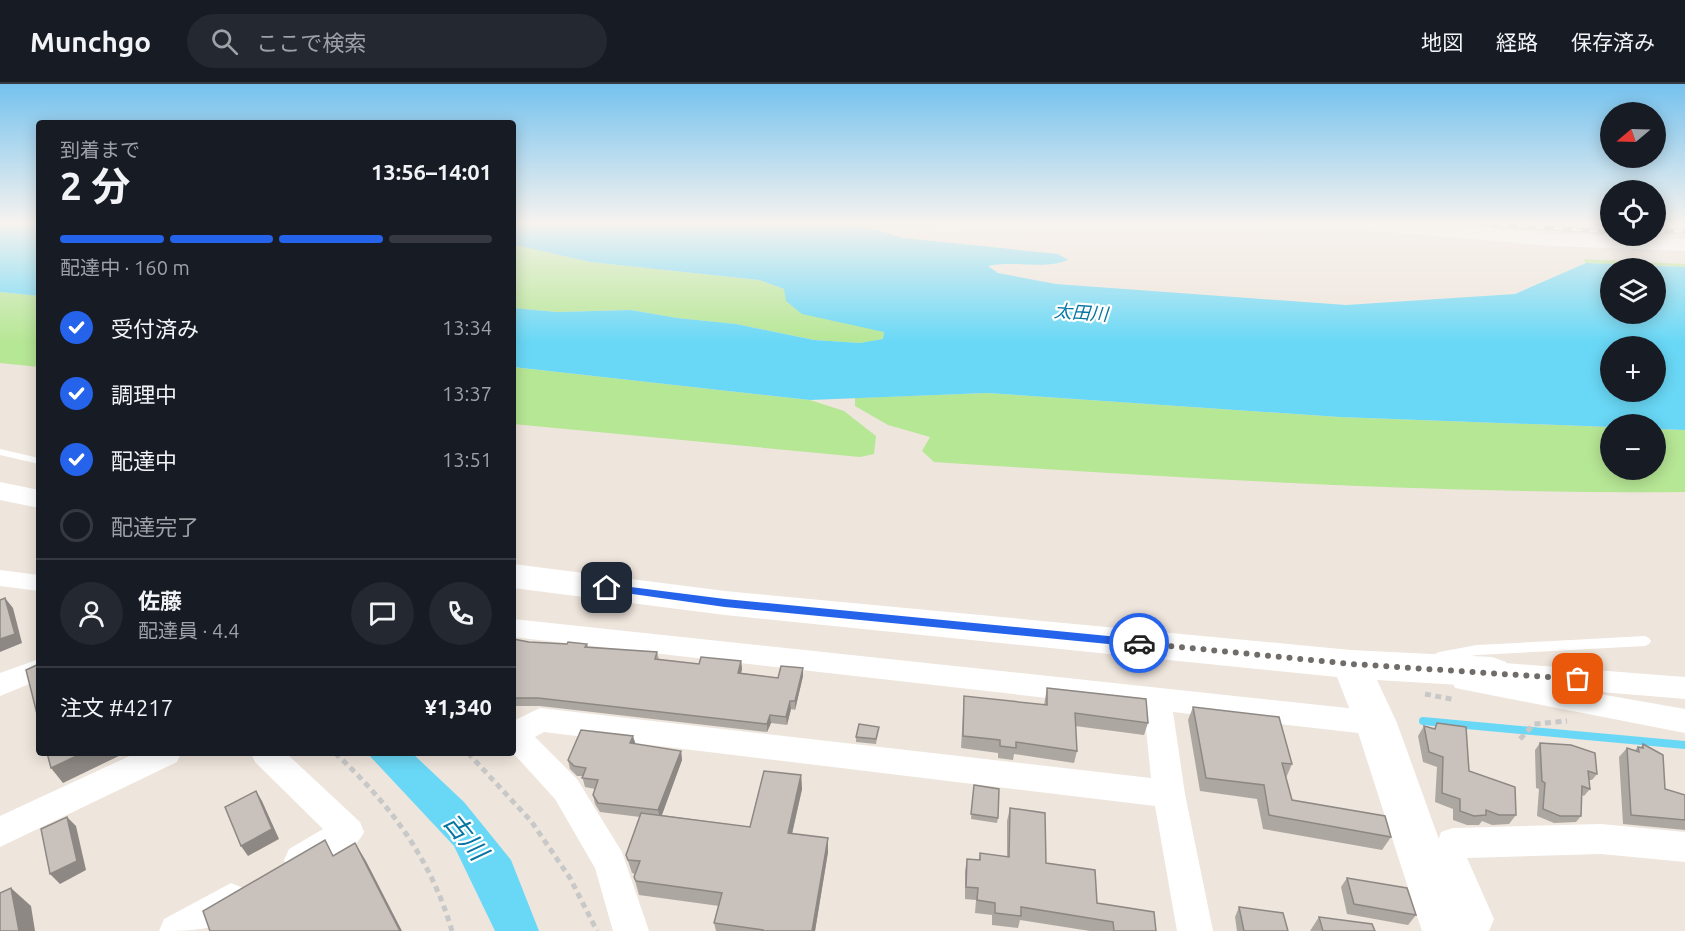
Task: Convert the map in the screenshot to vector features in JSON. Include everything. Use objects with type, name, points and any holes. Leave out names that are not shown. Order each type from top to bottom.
[{"type":"street","points":[[0,491],[36,499]]},
{"type":"street","points":[[516,576],[725,603],[1371,665],[1492,672],[1685,688]]},
{"type":"street","points":[[0,578],[36,583]]},
{"type":"street","points":[[516,628],[1157,701],[1376,723]]},
{"type":"street","points":[[1371,665],[1685,721]]},
{"type":"street","points":[[1371,665],[1376,723],[1447,931],[1476,919],[1450,856],[1453,843],[1601,839],[1685,847]]},
{"type":"street","points":[[0,685],[36,670]]},
{"type":"street","points":[[1157,701],[1169,794],[1195,931]]},
{"type":"street","points":[[516,733],[540,720],[1169,794]]},
{"type":"street","points":[[516,736],[566,789],[610,863],[631,931]]},
{"type":"street","points":[[0,832],[160,756]]},
{"type":"street","points":[[177,931],[348,832],[269,756]]},
{"type":"lane","points":[[0,452],[36,460]]},
{"type":"lane","points":[[1371,665],[1477,650],[1644,641]]},
{"type":"path","points":[[1417,692],[1448,699],[1467,700]]},
{"type":"path","points":[[1520,739],[1534,724],[1569,720]]},
{"type":"path","points":[[338,756],[358,773],[408,831],[446,903],[452,931]]},
{"type":"path","points":[[471,756],[531,821],[570,878],[597,931]]},
{"type":"green space","points":[[516,264],[604,264],[759,280],[784,289],[846,322],[884,332],[883,339],[860,343],[814,340],[736,324],[676,318],[631,310],[557,312],[516,308]]},
{"type":"green space","points":[[1666,264],[1685,264],[1685,267],[1666,266]]},
{"type":"green space","points":[[0,292],[36,296],[36,367],[0,363]]},
{"type":"green space","points":[[516,367],[810,400],[844,411],[876,436],[874,454],[860,457],[516,424]]},
{"type":"green space","points":[[987,393],[1339,417],[1600,427],[1600,480],[1666,480],[1666,429],[1685,430],[1685,492],[1403,488],[934,462],[922,451],[930,437],[888,425],[855,406],[855,398]]},
{"type":"water","points":[[0,264],[36,264],[36,296],[0,292]]},
{"type":"water","name":"太田川","points":[[604,264],[1054,264],[988,266],[998,273],[1056,284],[1346,305],[1515,294],[1585,264],[1600,264],[1600,324],[1666,324],[1666,266],[1685,267],[1685,430],[1666,429],[1666,414],[1600,414],[1600,427],[1339,417],[987,393],[810,400],[516,367],[516,308],[557,312],[631,310],[677,318],[736,324],[814,340],[860,343],[883,339],[884,332],[802,314],[786,301],[784,289],[759,280]]},
{"type":"water","name":"古川","points":[[370,756],[415,756],[464,802],[511,860],[539,931],[495,931],[454,846]]},
{"type":"building","points":[[5,598],[15,634],[0,639],[0,600]]},
{"type":"building","points":[[516,640],[567,644],[568,642],[587,644],[585,647],[657,652],[655,659],[699,664],[701,657],[741,661],[738,673],[778,678],[781,666],[803,668],[795,701],[790,701],[786,717],[770,715],[767,724],[538,698],[516,698]]},
{"type":"building","points":[[36,665],[36,710],[26,670]]},
{"type":"building","points":[[1047,688],[1146,699],[1148,723],[1075,713],[1077,751],[1016,742],[1016,748],[1000,746],[1000,740],[963,736],[964,696],[1047,705]]},
{"type":"building","points":[[1193,707],[1279,717],[1292,764],[1282,763],[1292,800],[1385,816],[1391,837],[1269,815],[1264,785],[1206,778]]},
{"type":"building","points":[[1437,723],[1466,727],[1469,771],[1515,787],[1516,815],[1499,815],[1486,810],[1486,815],[1474,816],[1460,811],[1460,799],[1442,793],[1443,757],[1429,752],[1424,726],[1435,729]]},
{"type":"building","points":[[859,724],[879,727],[876,739],[856,737]]},
{"type":"building","points":[[581,730],[633,736],[630,743],[681,751],[658,810],[598,803],[593,795],[598,780],[582,778],[586,768],[574,766],[568,760]]},
{"type":"building","points":[[1540,743],[1571,745],[1595,753],[1597,774],[1588,771],[1590,789],[1582,786],[1581,816],[1560,816],[1543,809],[1545,783],[1542,781]]},
{"type":"building","points":[[1643,744],[1663,755],[1665,789],[1685,795],[1685,820],[1631,815],[1627,748],[1639,752],[1638,747],[1643,748]]},
{"type":"building","points":[[48,756],[77,756],[51,768]]},
{"type":"building","points":[[764,771],[801,775],[788,833],[828,838],[812,931],[763,931],[714,923],[722,893],[636,881],[634,877],[640,861],[628,860],[626,855],[641,813],[750,827]]},
{"type":"building","points":[[974,785],[999,789],[998,818],[971,814]]},
{"type":"building","points":[[256,791],[272,829],[241,846],[225,807]]},
{"type":"building","points":[[1010,808],[1045,813],[1046,863],[1095,870],[1097,903],[1154,912],[1156,931],[1114,931],[1113,922],[1021,907],[1021,916],[995,913],[995,903],[977,900],[978,888],[966,887],[967,859],[980,860],[980,853],[1009,857]]},
{"type":"building","points":[[67,817],[77,861],[50,874],[41,829]]},
{"type":"building","points":[[325,840],[333,856],[355,843],[400,931],[210,931],[203,911]]},
{"type":"building","points":[[1347,878],[1407,888],[1416,915],[1354,904]]},
{"type":"building","points":[[11,888],[19,931],[0,931],[0,893]]},
{"type":"building","points":[[1239,907],[1283,913],[1288,931],[1244,931]]},
{"type":"building","points":[[1319,917],[1372,924],[1375,931],[1323,931]]},
{"type":"waterway","points":[[1423,721],[1685,745]]},
{"type":"way so far","points":[[1139,643],[1352,664],[1578,679]]},
{"type":"route","points":[[607,588],[725,603],[1139,643]]}]
